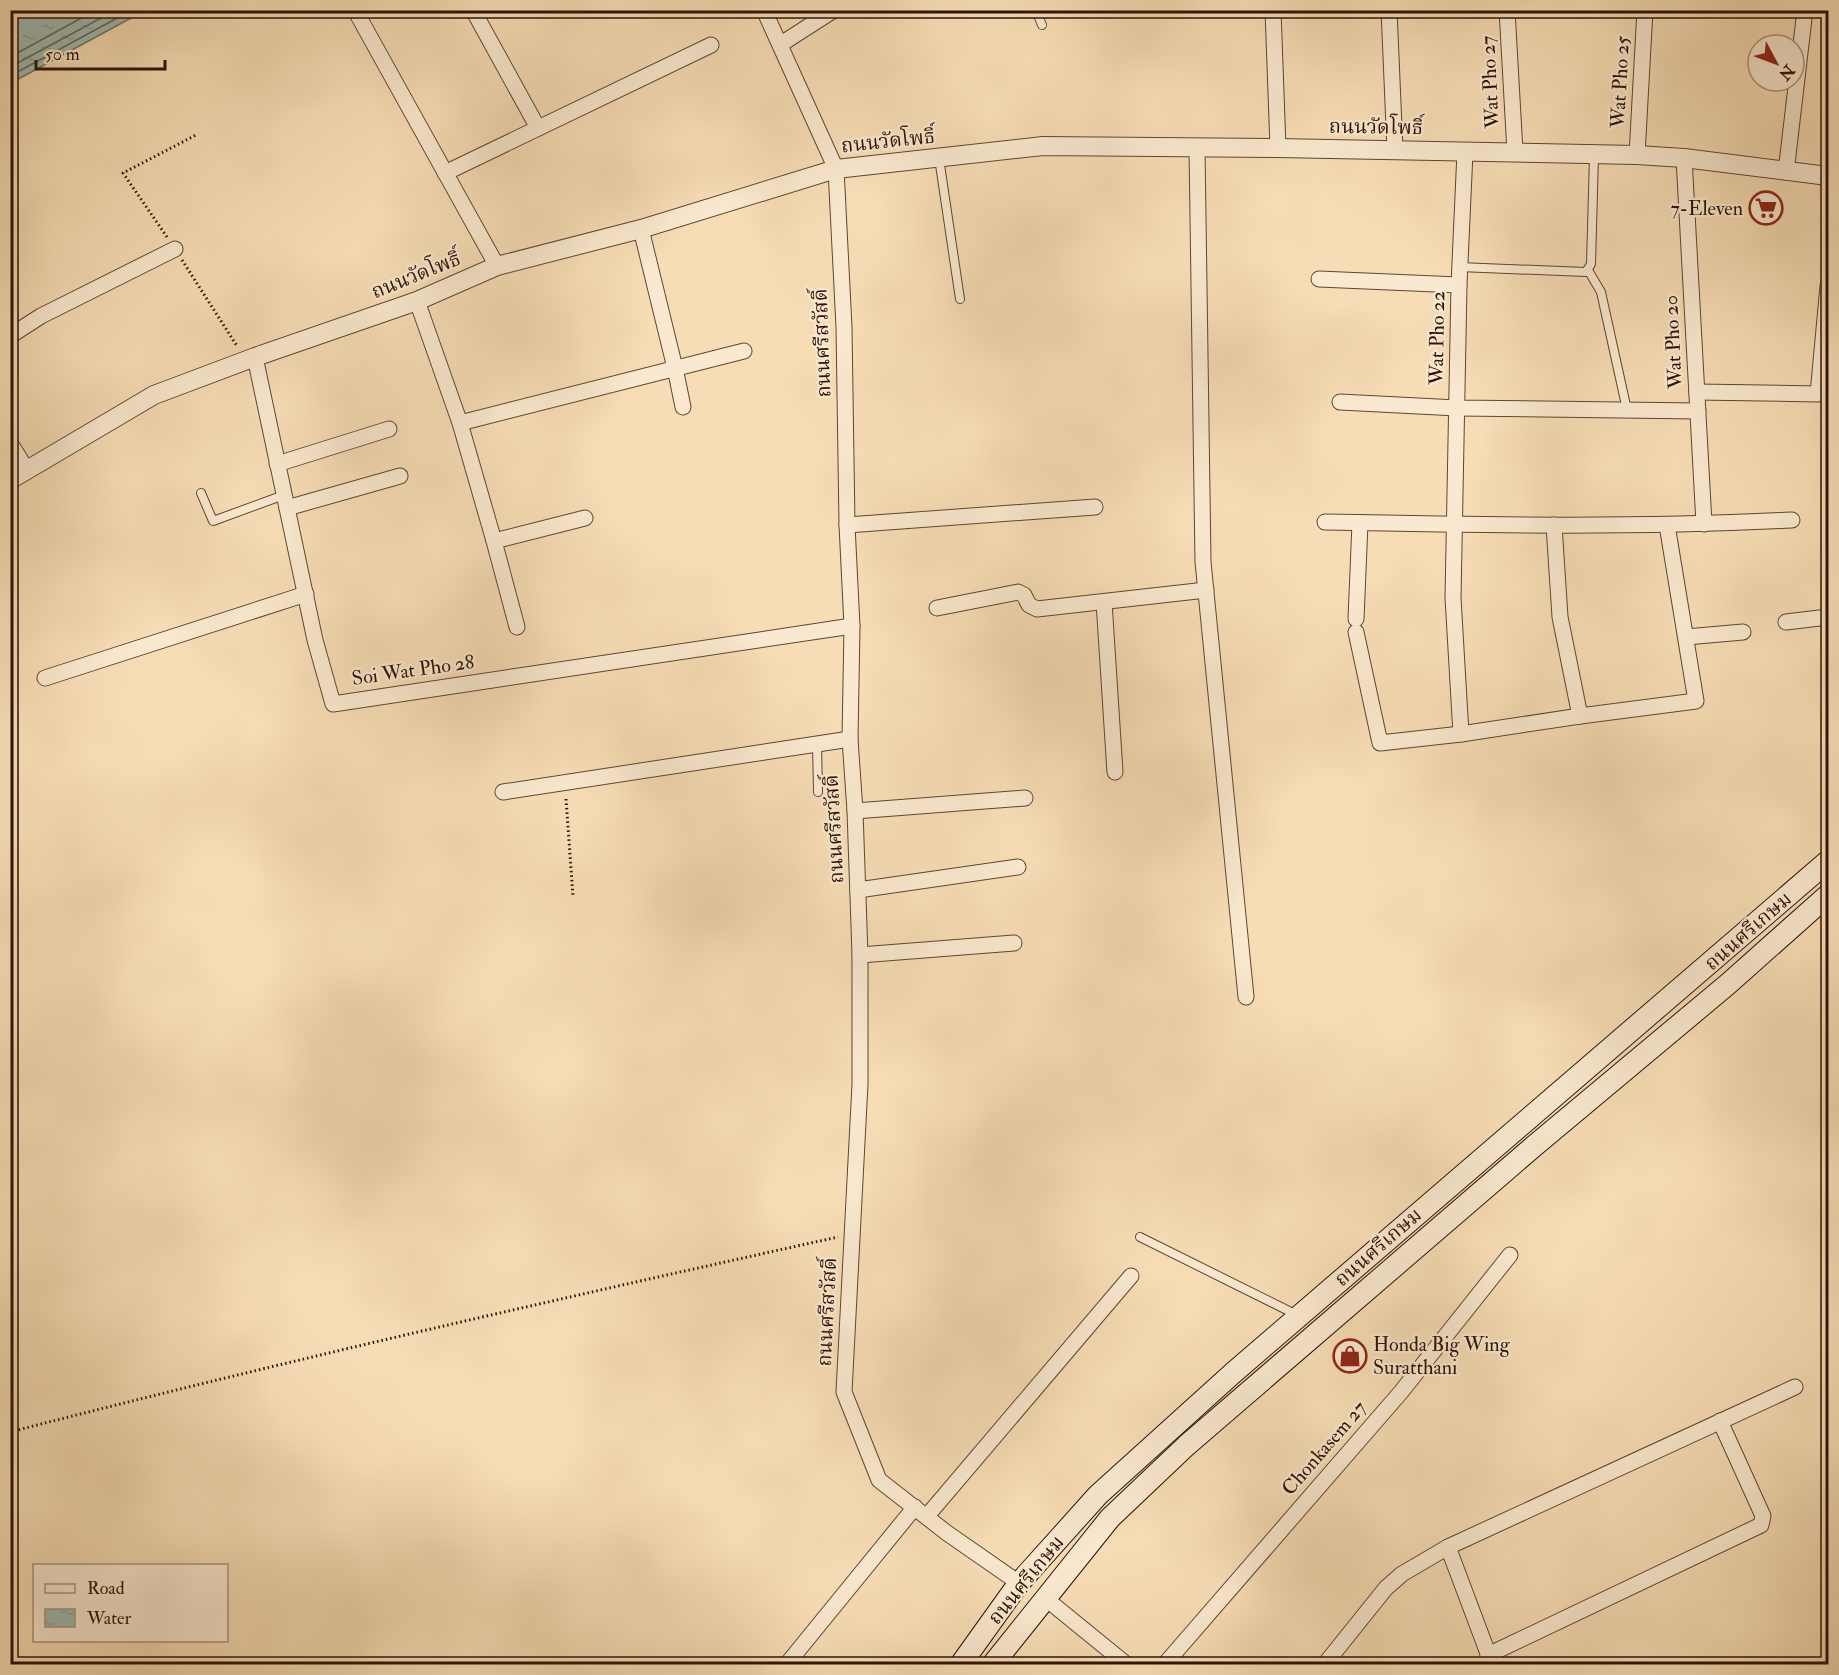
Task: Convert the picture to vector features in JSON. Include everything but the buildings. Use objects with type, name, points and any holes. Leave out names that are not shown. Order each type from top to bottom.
[{"type":"main road","name":"ถนนศรีเกษม","points":[[961,1665],[1019,1583],[1098,1496],[1445,1188],[1679,991],[1828,861]]},
{"type":"main road","name":"ถนนศรีเกษม","points":[[993,1665],[1110,1518],[1187,1445],[1462,1208],[1728,984],[1828,895]]},
{"type":"main road","points":[[1445,1188],[1462,1208]]},
{"type":"street","points":[[355,10],[497,266]]},
{"type":"street","points":[[473,10],[538,128]]},
{"type":"street","name":"ถนนศรีสวัสดิ์","points":[[764,10],[836,169],[844,327],[847,525],[852,626],[850,739],[860,955],[860,1084],[844,1392],[879,1480],[947,1533],[1019,1583]]},
{"type":"street","points":[[781,44],[834,10]]},
{"type":"street","points":[[1273,10],[1278,148]]},
{"type":"street","points":[[1389,10],[1395,150]]},
{"type":"street","name":"Wat Pho 27","points":[[1507,10],[1515,152]]},
{"type":"street","name":"Wat Pho 25","points":[[1637,156],[1645,10]]},
{"type":"street","points":[[1786,171],[1805,10]]},
{"type":"street","points":[[445,172],[711,45]]},
{"type":"street","name":"ถนนวัดโพธิ์","points":[[10,480],[154,395],[417,301],[497,266],[641,229],[836,169],[1043,146],[1594,154],[1684,158],[1828,176]]},
{"type":"street","points":[[1197,148],[1203,562],[1246,997]]},
{"type":"street","name":"Wat Pho 22","points":[[1461,734],[1453,598],[1459,285],[1465,152]]},
{"type":"street","name":"Wat Pho 20","points":[[1684,158],[1704,524]]},
{"type":"street","points":[[641,229],[683,407]]},
{"type":"street","points":[[10,336],[41,316],[176,249]]},
{"type":"street","points":[[1319,279],[1459,285]]},
{"type":"street","points":[[1697,392],[1818,394],[1828,286]]},
{"type":"street","points":[[417,301],[460,423],[495,541],[517,627]]},
{"type":"street","points":[[460,423],[744,351]]},
{"type":"street","name":"Soi Wat Pho 28","points":[[255,357],[315,640],[333,704],[852,626]]},
{"type":"street","points":[[1340,402],[1457,408],[1698,411]]},
{"type":"street","points":[[278,464],[389,429]]},
{"type":"street","points":[[10,443],[27,470]]},
{"type":"street","points":[[286,501],[400,476]]},
{"type":"street","points":[[847,525],[1095,507]]},
{"type":"street","points":[[495,541],[585,518]]},
{"type":"street","points":[[1325,522],[1455,525],[1667,525],[1792,520]]},
{"type":"street","points":[[1360,523],[1356,626],[1380,743],[1696,701],[1667,525]]},
{"type":"street","points":[[1554,525],[1560,617],[1580,716]]},
{"type":"street","points":[[937,608],[1018,592],[1024,595],[1029,605],[1037,609],[1206,590]]},
{"type":"street","points":[[45,678],[306,594]]},
{"type":"street","points":[[1104,603],[1115,772]]},
{"type":"street","points":[[1786,622],[1828,617]]},
{"type":"street","points":[[1686,637],[1743,632]]},
{"type":"street","points":[[503,792],[850,739]]},
{"type":"street","points":[[855,811],[1024,798]]},
{"type":"street","points":[[858,890],[1018,867]]},
{"type":"street","points":[[860,955],[1014,943]]},
{"type":"street","name":"Chonkasem 27","points":[[1165,1665],[1401,1392],[1510,1255]]},
{"type":"street","points":[[787,1665],[1131,1276]]},
{"type":"street","points":[[1325,1665],[1386,1587],[1402,1574],[1448,1547],[1795,1387]]},
{"type":"street","points":[[1448,1547],[1490,1660],[1761,1525],[1763,1516],[1720,1421]]},
{"type":"street","points":[[1045,1598],[1126,1665]]},
{"type":"lane","points":[[1036,10],[1042,25]]},
{"type":"lane","points":[[1460,267],[1582,273],[1588,270],[1591,264],[1594,154]]},
{"type":"lane","points":[[939,158],[960,299]]},
{"type":"lane","points":[[1588,270],[1601,292],[1627,410]]},
{"type":"lane","points":[[201,493],[213,521],[286,501]]},
{"type":"lane","points":[[817,744],[818,792]]},
{"type":"lane","points":[[1140,1237],[1299,1316]]},
{"type":"path","points":[[564,783],[573,896]]},
{"type":"path","points":[[10,1432],[180,1388],[852,1234]]},
{"type":"water","points":[[11,10],[144,11],[11,83]]},
{"type":"place","name":"7-Eleven","points":[[1766,208]]},
{"type":"place","name":"Honda Big Wing Suratthani","points":[[1350,1356]]}]
